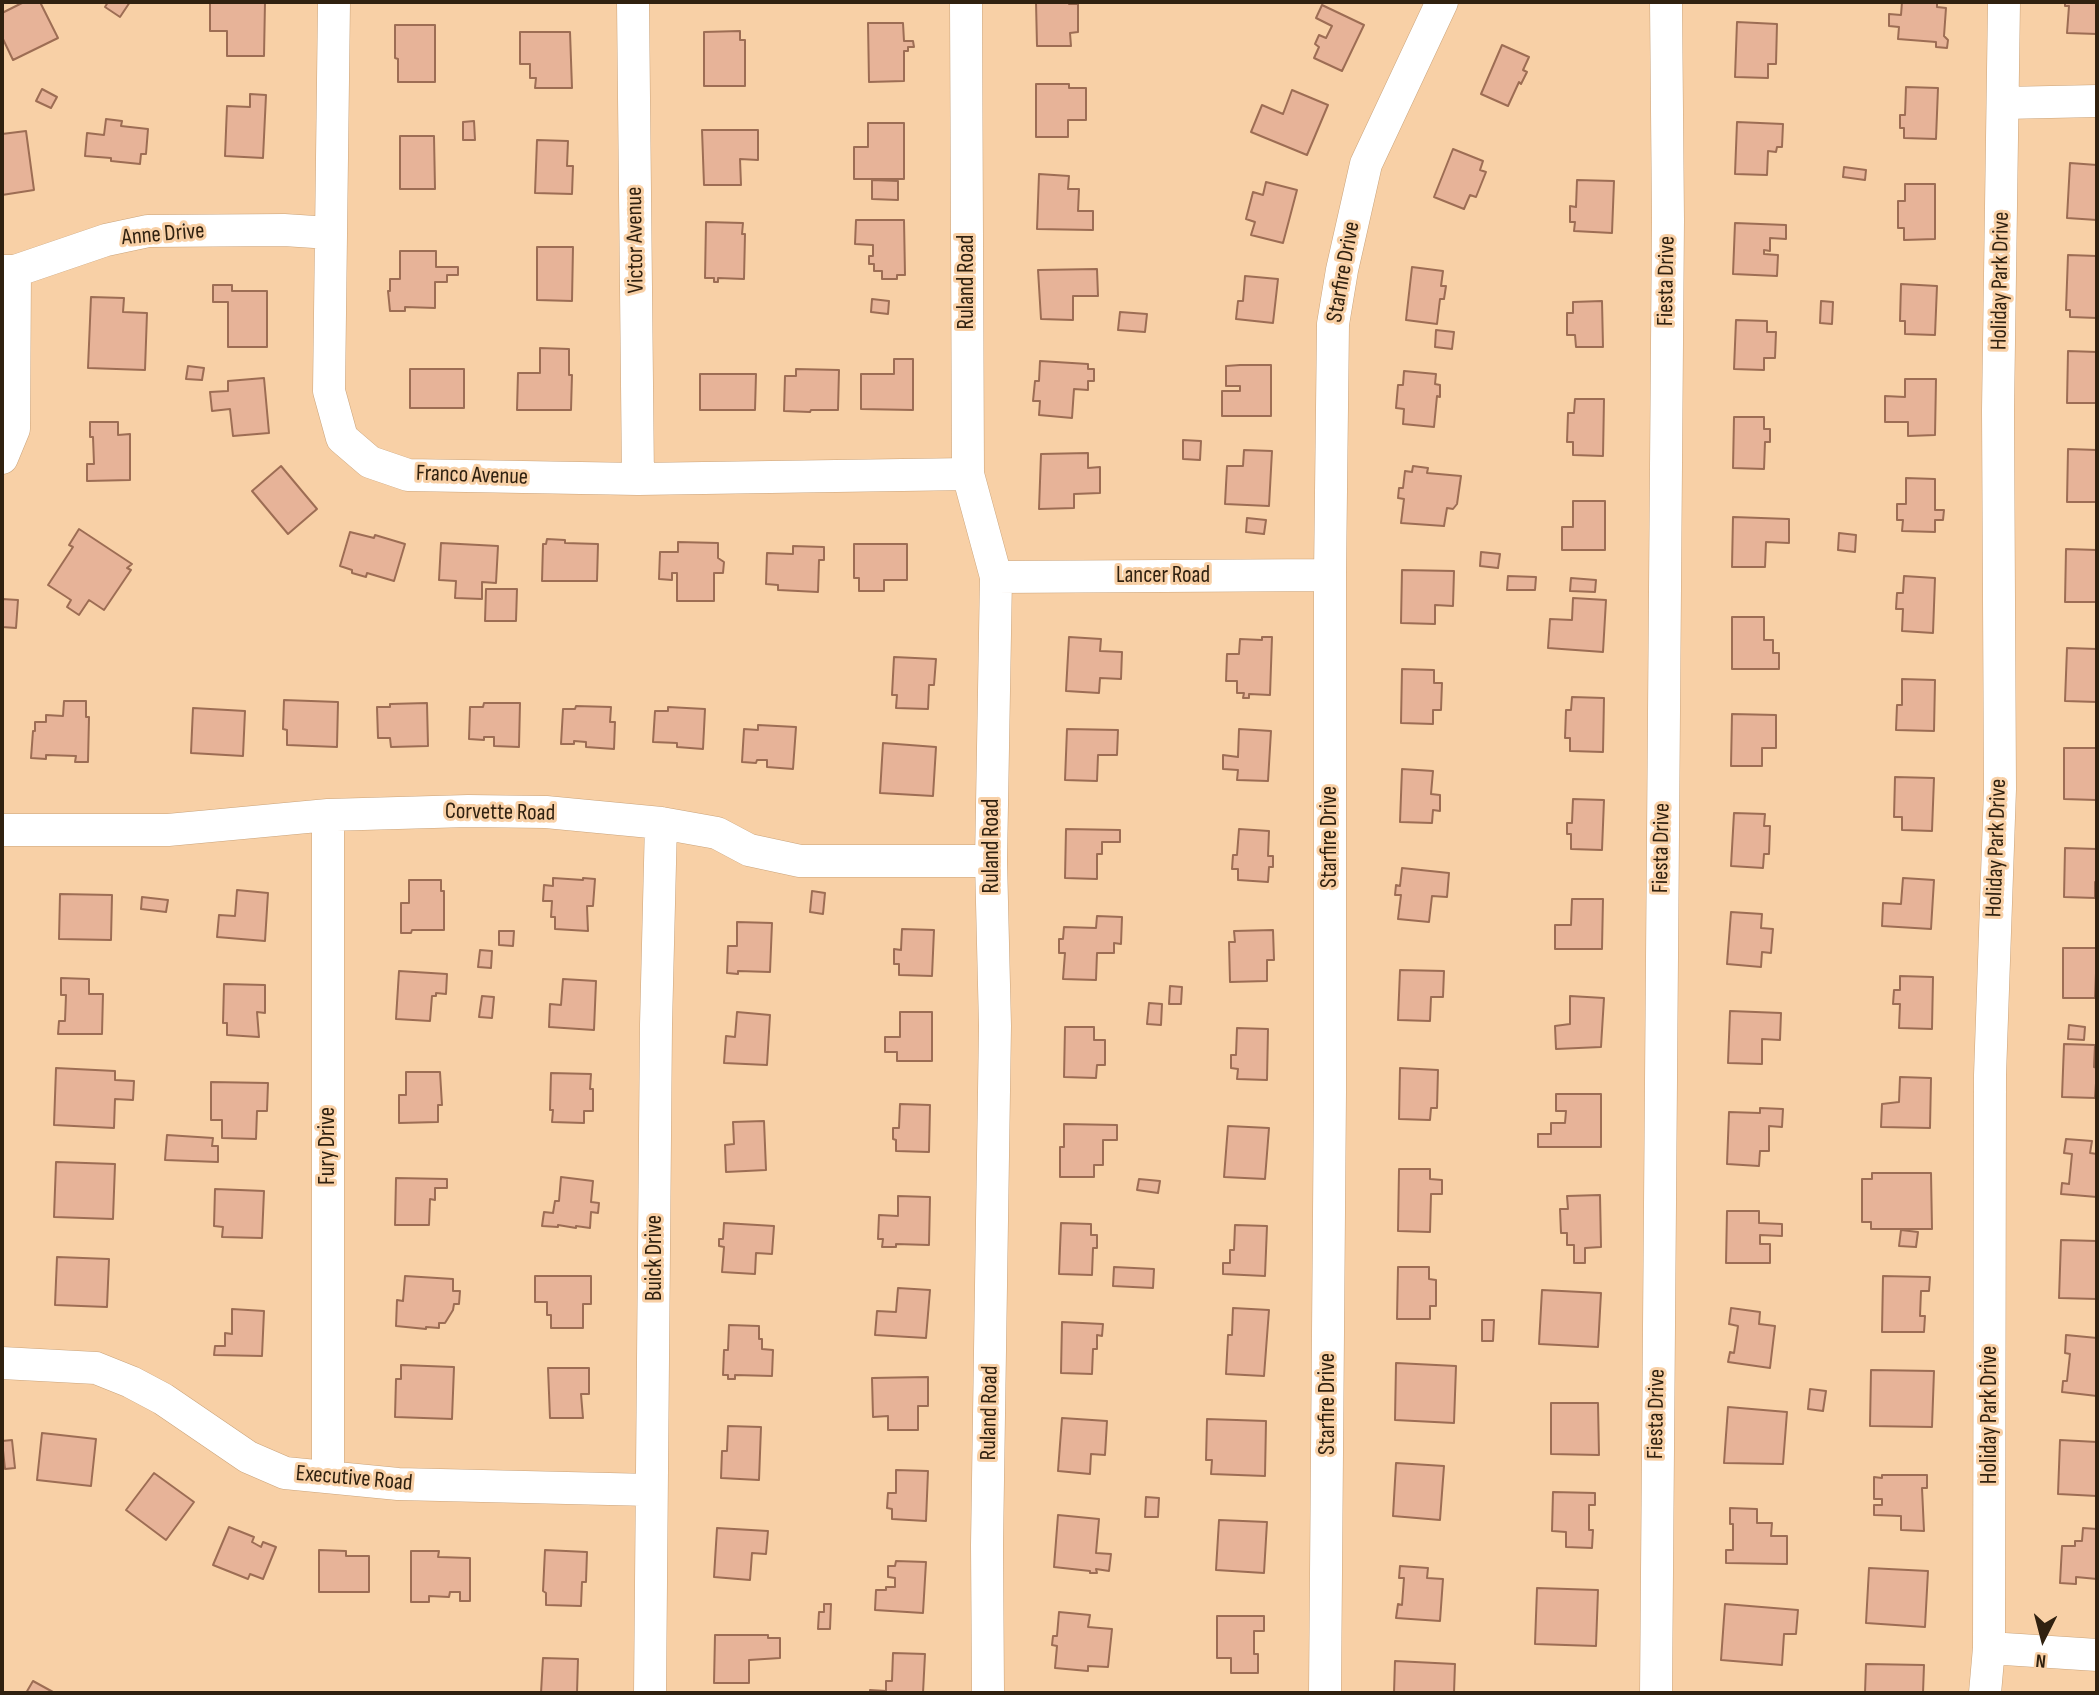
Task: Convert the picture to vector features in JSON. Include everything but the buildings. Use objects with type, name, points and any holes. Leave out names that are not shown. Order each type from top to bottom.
[{"type":"street","name":"Franco Avenue","points":[[334,2],[329,391],[342,438],[370,462],[408,475],[638,478],[968,474]]},
{"type":"street","name":"Victor Avenue","points":[[633,2],[638,478]]},
{"type":"street","name":"Ruland Road","points":[[966,2],[968,474],[996,577],[991,861],[995,1026],[987,1545],[988,1693]]},
{"type":"street","name":"Starfire Drive","points":[[1325,1693],[1333,324],[1366,164],[1442,2]]},
{"type":"street","name":"Fiesta Drive","points":[[1656,1693],[1668,220],[1666,2]]},
{"type":"street","name":"Holiday Park Drive","points":[[1985,1693],[1989,1648],[1990,1075],[2000,789],[1998,410],[2004,2]]},
{"type":"street","points":[[2004,103],[2097,102]]},
{"type":"street","name":"Anne Drive","points":[[8,271],[106,240],[148,231],[284,230],[330,233]]},
{"type":"street","points":[[2,458],[14,429],[8,271]]},
{"type":"street","name":"Lancer Road","points":[[996,577],[1331,575]]},
{"type":"street","name":"Corvette Road","points":[[2,830],[168,830],[328,815],[546,812],[662,823],[718,833],[749,850],[800,861],[991,861]]},
{"type":"street","name":"Fury Drive","points":[[328,815],[328,1477]]},
{"type":"street","name":"Buick Drive","points":[[650,1693],[656,1026],[662,823]]},
{"type":"street","name":"Executive Road","points":[[2,1363],[96,1368],[163,1399],[248,1457],[285,1473],[398,1484],[651,1490]]},
{"type":"street","points":[[1989,1648],[2097,1656]]}]
